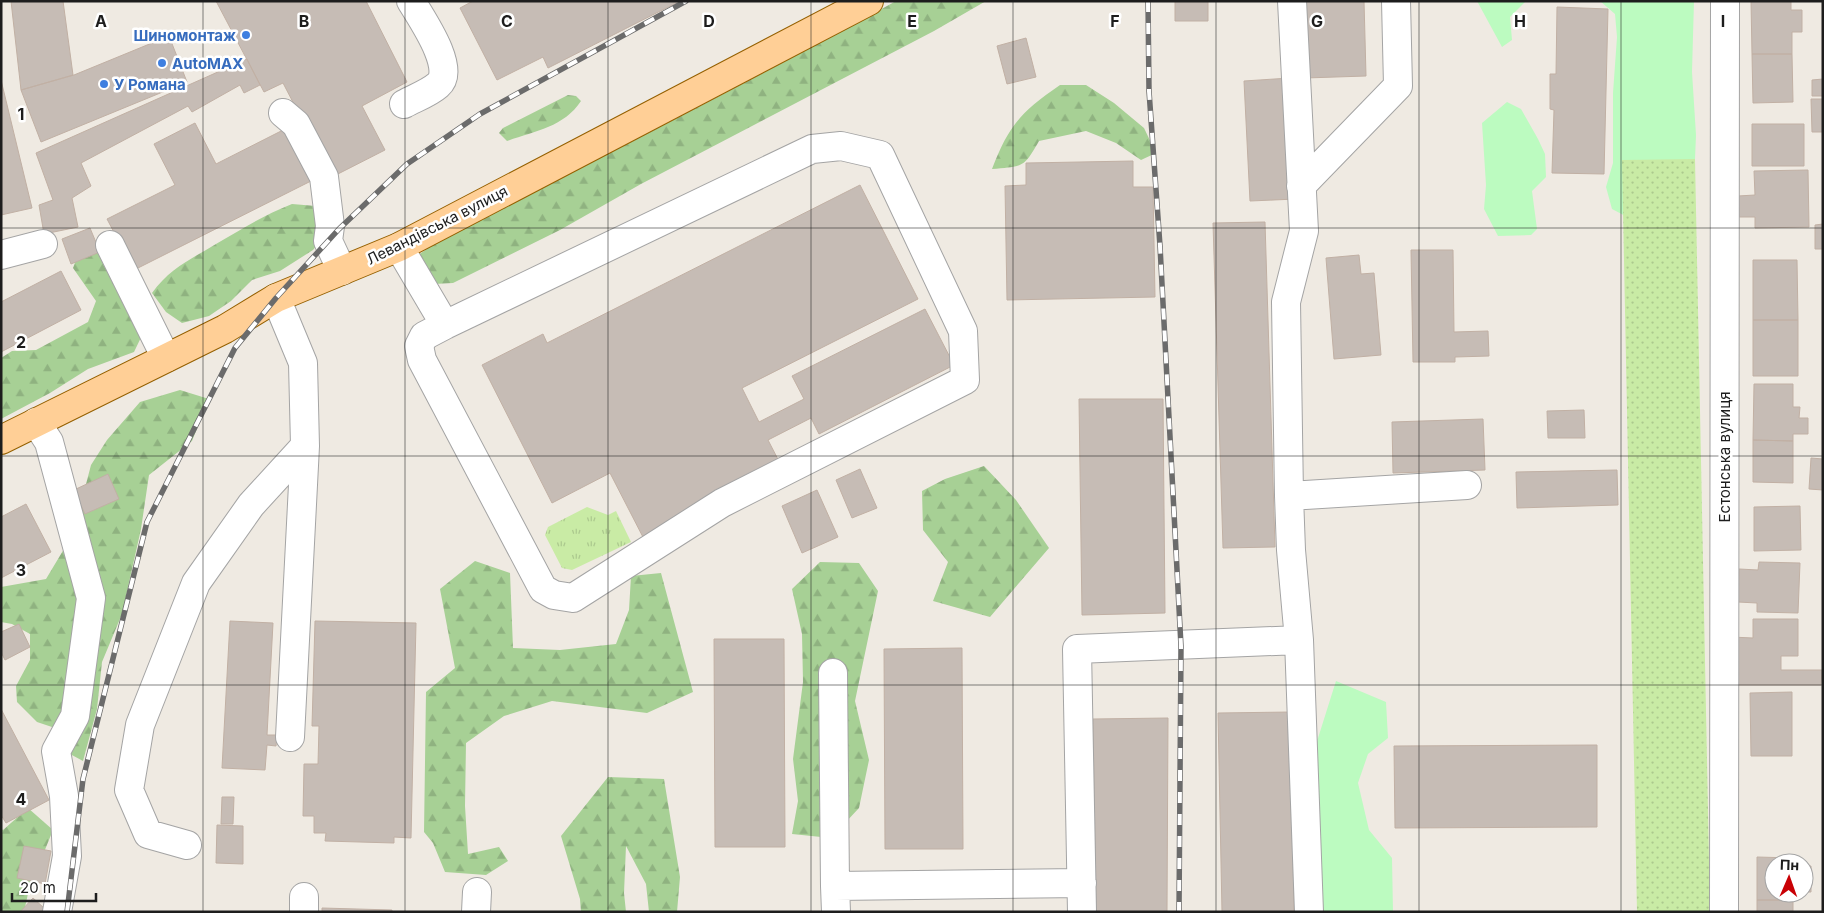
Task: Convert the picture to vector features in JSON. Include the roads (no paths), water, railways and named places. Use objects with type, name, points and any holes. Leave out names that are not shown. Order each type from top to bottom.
[{"type":"main road","name":"Левандівська вулиця","points":[[1,440],[225,329],[276,298],[399,247],[869,1]]},
{"type":"street","points":[[404,104],[439,84],[444,74],[441,54],[412,1]]},
{"type":"street","points":[[1292,1],[1304,231],[1286,302],[1291,550],[1299,640],[1309,912]]},
{"type":"street","points":[[1302,186],[1398,86],[1396,1]]},
{"type":"street","name":"Естонська вулиця","points":[[1724,912],[1725,1]]},
{"type":"street","points":[[283,113],[296,124],[324,177],[330,226],[328,241],[342,271]]},
{"type":"street","points":[[841,146],[880,155],[963,331],[965,380],[722,503],[573,598],[554,595],[543,589],[422,360],[419,346],[424,336],[445,325],[812,149],[841,146]]},
{"type":"street","points":[[1,255],[43,244]]},
{"type":"street","points":[[110,245],[166,358]]},
{"type":"street","points":[[399,247],[445,325]]},
{"type":"street","points":[[276,298],[303,363],[305,446],[290,737]]},
{"type":"street","points":[[36,422],[49,442],[91,598],[75,716],[56,751],[64,796],[67,856],[57,912]]},
{"type":"street","points":[[187,845],[148,834],[129,790],[140,725],[196,583],[251,505],[305,446]]},
{"type":"street","points":[[1290,496],[1467,486]]},
{"type":"street","points":[[1082,912],[1077,649],[1299,640]]},
{"type":"street","points":[[833,673],[836,899],[1082,884]]},
{"type":"railway","points":[[67,912],[83,779],[147,522],[235,348],[276,298],[339,229],[407,164],[480,114],[686,1]]},
{"type":"railway","points":[[1148,1],[1149,91],[1160,246],[1181,646],[1179,912]]},
{"type":"place","name":"Шиномонтаж","points":[[246,35]]},
{"type":"place","name":"AutoMAX","points":[[162,63]]},
{"type":"place","name":"У Романа","points":[[104,84]]}]
